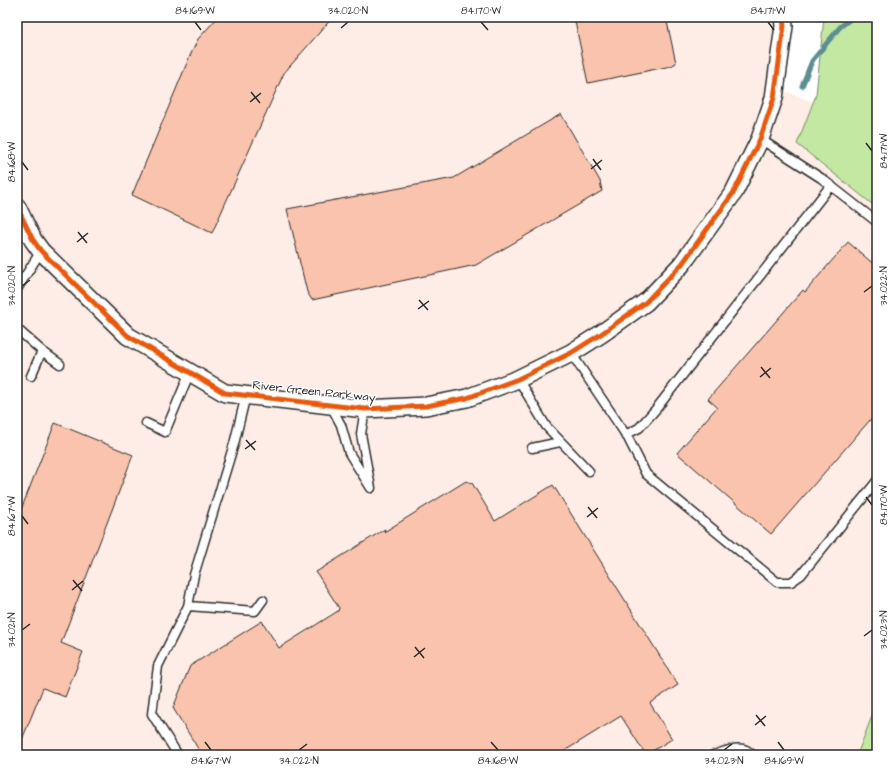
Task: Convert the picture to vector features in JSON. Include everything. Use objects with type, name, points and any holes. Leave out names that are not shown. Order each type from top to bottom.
[{"type":"street","name":"River Green Parkway","points":[[17,207],[33,240],[41,251],[128,336],[225,393],[331,406],[365,408],[426,406],[467,398],[518,379],[571,353],[646,302],[682,264],[734,192],[760,139],[774,98],[784,17]]},
{"type":"lane","points":[[760,139],[831,185],[877,222]]},
{"type":"lane","points":[[625,435],[639,428],[656,409],[831,185]]},
{"type":"lane","points":[[17,289],[41,251]]},
{"type":"lane","points":[[17,330],[60,364]]},
{"type":"lane","points":[[31,376],[42,351]]},
{"type":"lane","points":[[571,353],[625,435],[646,474],[777,582],[791,582],[801,576],[877,481]]},
{"type":"lane","points":[[146,423],[165,432],[190,372]]},
{"type":"lane","points":[[518,379],[546,426],[589,471]]},
{"type":"lane","points":[[178,755],[152,714],[158,666],[188,606],[194,575],[234,444],[246,395]]},
{"type":"lane","points":[[331,406],[341,425],[349,453],[371,488],[361,434],[365,408]]},
{"type":"lane","points":[[532,448],[560,442]]},
{"type":"lane","points":[[188,606],[255,611],[264,600]]},
{"type":"lane","points":[[713,755],[741,748],[749,751],[752,755]]},
{"type":"shaded area","points":[[17,17],[774,17],[777,88],[877,127],[877,755],[17,755]]},
{"type":"green space","points":[[824,17],[877,17],[877,208],[797,144],[816,95]]},
{"type":"green space","points":[[877,703],[877,755],[857,755]]},
{"type":"building","points":[[218,17],[333,17],[284,73],[212,233],[132,195],[198,39]]},
{"type":"building","points":[[574,17],[666,17],[676,63],[671,66],[588,83]]},
{"type":"building","points":[[561,114],[600,181],[602,191],[476,265],[312,300],[307,292],[287,209],[454,178]]},
{"type":"building","points":[[848,242],[877,267],[877,412],[771,534],[677,453],[717,407],[708,399],[803,290],[805,292]]},
{"type":"building","points":[[55,423],[133,455],[61,643],[83,652],[65,697],[43,688],[17,752],[17,520]]},
{"type":"building","points":[[466,481],[472,483],[495,521],[553,485],[678,685],[650,703],[672,739],[646,755],[621,716],[558,755],[202,755],[173,708],[190,666],[262,621],[279,648],[338,611],[339,608],[316,572]]},
{"type":"waterway","points":[[802,86],[812,61],[840,27],[853,17]]},
{"type":"cycle path","points":[[17,207],[33,240],[41,251],[128,336],[225,393],[365,409],[426,406],[467,398],[518,379],[571,353],[646,302],[682,264],[734,192],[760,139],[774,98],[784,26],[783,17]]}]
